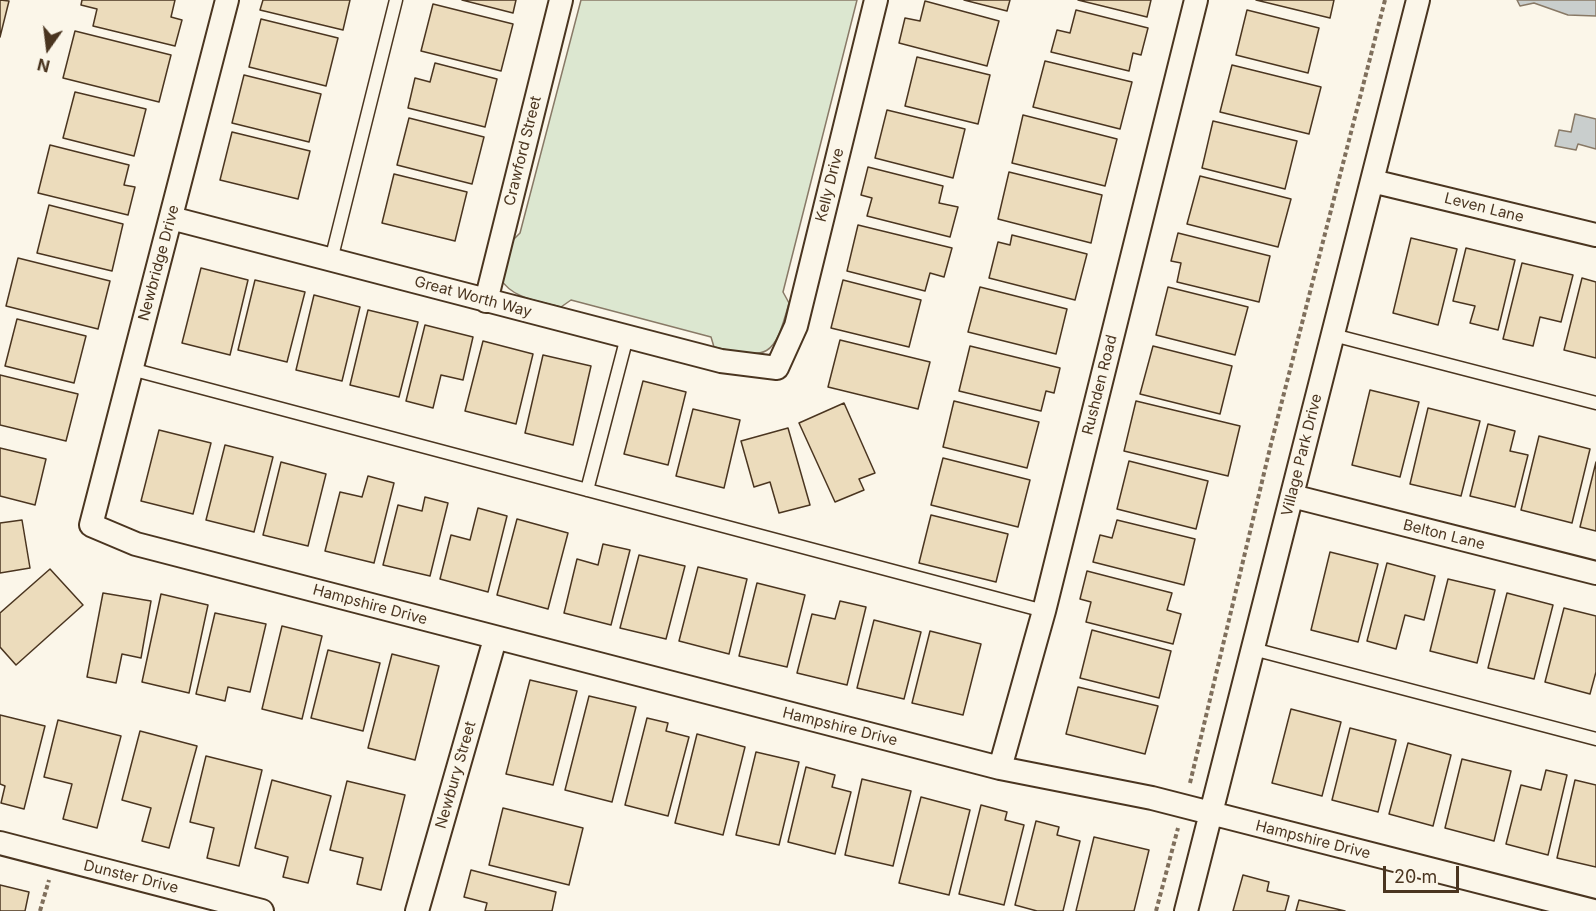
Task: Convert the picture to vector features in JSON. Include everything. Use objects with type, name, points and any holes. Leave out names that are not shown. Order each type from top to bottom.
[{"type":"street","name":"Newbridge Drive","points":[[91,525],[226,0]]},
{"type":"street","name":"Crawford Street","points":[[486,301],[561,0]]},
{"type":"street","name":"Kelly Drive","points":[[777,368],[796,326],[876,0]]},
{"type":"street","name":"Rushden Road","points":[[1000,768],[1044,611],[1196,0]]},
{"type":"street","name":"Village Park Drive","points":[[1186,911],[1418,0]]},
{"type":"street","name":"Leven Lane","points":[[1372,181],[1596,236]]},
{"type":"street","name":"Great Worth Way","points":[[171,218],[721,361],[777,368]]},
{"type":"street","name":"Belton Lane","points":[[1292,496],[1596,573]]},
{"type":"street","name":"Hampshire Drive","points":[[91,525],[136,544],[495,639],[1000,768],[1106,788],[1594,911]]},
{"type":"street","name":"Newbury Street","points":[[417,911],[495,639]]},
{"type":"street","name":"Dunster Drive","points":[[0,843],[262,911]]},
{"type":"lane","points":[[331,260],[396,0]]},
{"type":"lane","points":[[1333,334],[1596,403]]},
{"type":"lane","points":[[587,489],[627,337]]},
{"type":"lane","points":[[131,369],[1044,611]]},
{"type":"lane","points":[[1253,649],[1596,739]]},
{"type":"path","points":[[1156,911],[1184,807],[1274,432],[1385,0]]},
{"type":"path","points":[[40,911],[56,858]]},
{"type":"green space","points":[[581,0],[857,0],[783,292],[789,303],[779,335],[773,345],[766,350],[747,353],[714,347],[711,337],[571,300],[561,307],[535,301],[512,291],[500,278],[507,246],[520,233]]},
{"type":"shaded area","points":[[1517,0],[1596,0],[1596,16],[1568,15],[1534,3],[1520,6]]},
{"type":"shaded area","points":[[1575,114],[1596,119],[1596,149],[1578,144],[1576,150],[1555,146],[1559,130],[1571,132]]},
{"type":"building","points":[[0,0],[9,1],[0,37]]},
{"type":"building","points":[[82,0],[175,0],[171,17],[182,20],[175,46],[93,26],[97,9],[81,5]]},
{"type":"building","points":[[263,0],[350,0],[343,30],[260,10]]},
{"type":"building","points":[[462,0],[516,0],[513,13]]},
{"type":"building","points":[[964,0],[1010,0],[1007,11]]},
{"type":"building","points":[[1078,0],[1151,0],[1147,17]]},
{"type":"building","points":[[1256,0],[1334,0],[1330,18]]},
{"type":"building","points":[[925,1],[999,21],[987,66],[899,43],[905,18],[920,21]]},
{"type":"building","points":[[433,4],[513,24],[501,71],[421,51]]},
{"type":"building","points":[[1076,10],[1148,28],[1141,55],[1133,53],[1129,71],[1051,52],[1057,30],[1070,33]]},
{"type":"building","points":[[1247,10],[1319,28],[1308,73],[1236,55]]},
{"type":"building","points":[[261,19],[338,38],[326,86],[249,67]]},
{"type":"building","points":[[75,31],[171,55],[159,102],[63,78]]},
{"type":"building","points":[[917,57],[990,75],[978,124],[905,106]]},
{"type":"building","points":[[1045,61],[1132,82],[1120,129],[1033,107]]},
{"type":"building","points":[[435,63],[497,79],[485,127],[408,108],[415,78],[430,82]]},
{"type":"building","points":[[1232,65],[1321,87],[1309,134],[1220,112]]},
{"type":"building","points":[[244,75],[321,94],[309,142],[232,123]]},
{"type":"building","points":[[75,92],[146,109],[134,156],[63,138]]},
{"type":"building","points":[[887,110],[965,129],[953,178],[875,158]]},
{"type":"building","points":[[1023,115],[1117,139],[1105,186],[1012,163]]},
{"type":"building","points":[[409,118],[484,137],[472,184],[397,165]]},
{"type":"building","points":[[1213,121],[1297,141],[1285,189],[1202,168]]},
{"type":"building","points":[[232,132],[310,151],[298,199],[220,180]]},
{"type":"building","points":[[50,145],[129,165],[124,185],[135,187],[128,215],[38,193]]},
{"type":"building","points":[[868,167],[943,186],[939,203],[958,207],[950,237],[867,216],[872,198],[861,195]]},
{"type":"building","points":[[1009,172],[1102,195],[1091,243],[998,219]]},
{"type":"building","points":[[394,174],[467,192],[455,241],[382,223]]},
{"type":"building","points":[[1200,176],[1291,199],[1278,247],[1187,224]]},
{"type":"building","points":[[49,205],[123,224],[112,271],[37,253]]},
{"type":"building","points":[[858,225],[952,248],[944,277],[930,273],[925,291],[847,271]]},
{"type":"building","points":[[1178,233],[1270,256],[1259,302],[1177,282],[1181,263],[1171,261]]},
{"type":"building","points":[[1012,235],[1087,254],[1075,300],[989,278],[998,242],[1010,245]]},
{"type":"building","points":[[1411,238],[1457,249],[1438,325],[1393,313]]},
{"type":"building","points":[[1466,248],[1515,260],[1498,330],[1470,323],[1475,306],[1453,301]]},
{"type":"building","points":[[18,258],[110,281],[98,329],[6,306]]},
{"type":"building","points":[[1522,263],[1573,275],[1561,322],[1540,317],[1533,346],[1503,339]]},
{"type":"building","points":[[201,268],[248,280],[230,355],[182,343]]},
{"type":"building","points":[[1582,278],[1596,282],[1596,358],[1564,350]]},
{"type":"building","points":[[255,280],[305,292],[287,362],[238,350]]},
{"type":"building","points":[[843,280],[921,300],[909,347],[831,328]]},
{"type":"building","points":[[980,287],[1067,309],[1056,354],[968,332]]},
{"type":"building","points":[[1168,287],[1248,307],[1235,355],[1156,335]]},
{"type":"building","points":[[314,295],[360,307],[342,381],[296,370]]},
{"type":"building","points":[[368,310],[418,322],[399,397],[350,385]]},
{"type":"building","points":[[17,319],[86,336],[74,383],[5,366]]},
{"type":"building","points":[[425,325],[473,337],[463,380],[441,375],[433,408],[406,401]]},
{"type":"building","points":[[840,340],[930,362],[918,409],[828,387]]},
{"type":"building","points":[[483,341],[533,354],[516,424],[465,411]]},
{"type":"building","points":[[970,346],[1060,368],[1054,393],[1046,391],[1041,411],[959,391]]},
{"type":"building","points":[[1153,346],[1232,366],[1220,414],[1140,394]]},
{"type":"building","points":[[543,355],[591,366],[573,445],[525,433]]},
{"type":"building","points":[[0,375],[78,394],[66,441],[0,425]]},
{"type":"building","points":[[643,381],[686,392],[668,465],[624,454]]},
{"type":"building","points":[[1370,390],[1419,402],[1400,477],[1352,465]]},
{"type":"building","points":[[954,401],[1039,422],[1027,468],[943,447]]},
{"type":"building","points":[[1136,401],[1240,426],[1228,476],[1124,451]]},
{"type":"building","points":[[844,403],[875,473],[859,479],[864,490],[835,502],[799,423]]},
{"type":"building","points":[[1428,408],[1480,421],[1461,496],[1410,484]]},
{"type":"building","points":[[693,409],[740,420],[724,488],[676,476]]},
{"type":"building","points":[[1488,424],[1515,431],[1510,451],[1528,455],[1515,507],[1470,496]]},
{"type":"building","points":[[788,428],[810,505],[779,513],[770,482],[754,487],[741,441]]},
{"type":"building","points":[[159,430],[211,443],[193,514],[141,501]]},
{"type":"building","points":[[1539,436],[1590,449],[1572,523],[1521,510]]},
{"type":"building","points":[[225,445],[273,457],[254,532],[206,520]]},
{"type":"building","points":[[0,448],[46,459],[35,505],[0,496]]},
{"type":"building","points":[[943,458],[1030,480],[1018,527],[931,505]]},
{"type":"building","points":[[1129,461],[1208,481],[1196,529],[1117,509]]},
{"type":"building","points":[[281,462],[326,474],[308,546],[263,535]]},
{"type":"building","points":[[1596,462],[1596,531],[1580,527]]},
{"type":"building","points":[[368,476],[394,483],[374,563],[325,551],[340,492],[362,497]]},
{"type":"building","points":[[425,497],[448,503],[430,576],[383,565],[398,505],[422,511]]},
{"type":"building","points":[[478,508],[507,516],[488,592],[440,579],[451,535],[470,540]]},
{"type":"building","points":[[931,515],[1008,534],[996,582],[919,563]]},
{"type":"building","points":[[517,519],[568,533],[548,609],[497,595]]},
{"type":"building","points":[[22,520],[30,568],[0,573],[0,523]]},
{"type":"building","points":[[1117,520],[1195,539],[1184,585],[1093,562],[1100,535],[1112,538]]},
{"type":"building","points":[[603,544],[630,550],[611,625],[564,613],[577,559],[598,565]]},
{"type":"building","points":[[1330,552],[1378,564],[1358,642],[1311,630]]},
{"type":"building","points":[[639,555],[685,566],[666,639],[620,628]]},
{"type":"building","points":[[1387,563],[1435,576],[1424,620],[1405,615],[1396,649],[1367,641]]},
{"type":"building","points":[[698,567],[747,579],[729,654],[679,641]]},
{"type":"building","points":[[50,569],[83,605],[16,665],[0,647],[0,613]]},
{"type":"building","points":[[1087,571],[1172,593],[1167,610],[1181,614],[1173,644],[1086,622],[1091,602],[1080,599]]},
{"type":"building","points":[[1448,579],[1495,590],[1477,663],[1430,651]]},
{"type":"building","points":[[757,583],[805,595],[787,667],[739,656]]},
{"type":"building","points":[[103,593],[151,601],[141,658],[122,654],[116,683],[87,677]]},
{"type":"building","points":[[1507,593],[1553,605],[1534,679],[1488,668]]},
{"type":"building","points":[[161,594],[208,605],[189,693],[142,682]]},
{"type":"building","points":[[840,601],[866,607],[847,685],[797,673],[812,614],[835,619]]},
{"type":"building","points":[[1564,608],[1596,616],[1596,672],[1590,694],[1545,682]]},
{"type":"building","points":[[215,613],[266,624],[250,692],[228,687],[225,701],[196,694]]},
{"type":"building","points":[[874,620],[921,632],[904,699],[857,688]]},
{"type":"building","points":[[282,626],[322,636],[302,719],[262,709]]},
{"type":"building","points":[[1092,630],[1171,651],[1159,698],[1080,678]]},
{"type":"building","points":[[930,631],[981,644],[963,715],[912,703]]},
{"type":"building","points":[[328,650],[380,663],[363,731],[311,718]]},
{"type":"building","points":[[392,654],[439,666],[415,760],[368,748]]},
{"type":"building","points":[[530,680],[577,691],[553,785],[506,774]]},
{"type":"building","points":[[1078,687],[1158,706],[1145,754],[1066,734]]},
{"type":"building","points":[[589,696],[636,707],[612,802],[565,790]]},
{"type":"building","points":[[1291,709],[1341,722],[1322,796],[1272,783]]},
{"type":"building","points":[[0,715],[45,726],[24,809],[1,803],[5,786],[0,784]]},
{"type":"building","points":[[647,718],[668,723],[666,731],[689,737],[668,816],[625,805]]},
{"type":"building","points":[[58,720],[121,736],[97,828],[63,819],[72,784],[44,777]]},
{"type":"building","points":[[1350,728],[1396,740],[1378,812],[1332,800]]},
{"type":"building","points":[[140,731],[197,746],[169,848],[142,841],[151,808],[122,800]]},
{"type":"building","points":[[697,734],[745,747],[723,835],[675,823]]},
{"type":"building","points":[[1408,743],[1451,755],[1433,826],[1389,814]]},
{"type":"building","points":[[756,752],[799,762],[779,845],[736,835]]},
{"type":"building","points":[[206,756],[262,770],[239,866],[207,858],[214,828],[190,822]]},
{"type":"building","points":[[1462,759],[1511,771],[1494,841],[1445,828]]},
{"type":"building","points":[[806,767],[835,775],[832,787],[851,792],[835,854],[788,842]]},
{"type":"building","points":[[1546,770],[1567,775],[1548,855],[1506,844],[1521,785],[1541,790]]},
{"type":"building","points":[[862,779],[911,791],[893,866],[845,855]]},
{"type":"building","points":[[272,780],[331,796],[308,883],[283,877],[288,857],[255,848]]},
{"type":"building","points":[[1575,780],[1596,785],[1596,867],[1557,858]]},
{"type":"building","points":[[347,781],[405,795],[381,890],[357,884],[363,858],[330,850]]},
{"type":"building","points":[[921,797],[970,810],[949,895],[899,883]]},
{"type":"building","points":[[981,805],[1007,812],[1005,820],[1024,825],[1004,905],[959,894]]},
{"type":"building","points":[[503,808],[583,828],[569,885],[489,865]]},
{"type":"building","points":[[1036,821],[1059,827],[1057,835],[1080,841],[1063,911],[1037,911],[1015,905]]},
{"type":"building","points":[[1094,837],[1149,850],[1134,911],[1076,911]]},
{"type":"building","points":[[471,870],[556,892],[552,911],[485,911],[487,903],[464,897]]},
{"type":"building","points":[[1243,875],[1269,882],[1267,891],[1289,896],[1285,911],[1233,911]]},
{"type":"building","points":[[0,885],[29,892],[25,911],[0,911]]},
{"type":"building","points":[[1299,900],[1345,911],[1296,911]]}]
